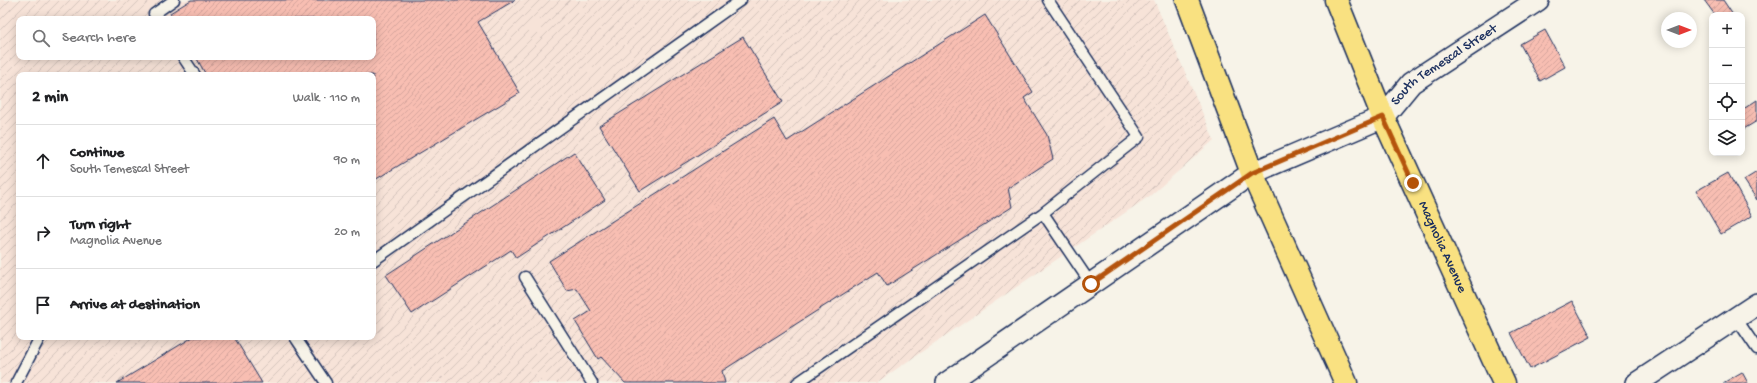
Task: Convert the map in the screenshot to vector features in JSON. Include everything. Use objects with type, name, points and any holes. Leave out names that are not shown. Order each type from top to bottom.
[{"type":"main road","points":[[1187,0],[1252,173],[1346,383]]},
{"type":"main road","name":"Magnolia Avenue","points":[[1336,0],[1383,117],[1504,383]]},
{"type":"street","name":"South Temescal Street","points":[[947,383],[1252,173],[1383,117],[1411,84],[1538,0]]},
{"type":"street","points":[[1637,383],[1757,304]]},
{"type":"lane","points":[[156,16],[154,14],[174,0]]},
{"type":"lane","points":[[376,259],[741,0]]},
{"type":"lane","points":[[797,383],[1043,213],[1139,137],[1048,0]]},
{"type":"lane","points":[[185,60],[193,72]]},
{"type":"lane","points":[[1043,213],[1091,284]]},
{"type":"lane","points":[[524,277],[592,383]]},
{"type":"lane","points":[[1736,318],[1757,349]]},
{"type":"lane","points":[[16,383],[38,340]]},
{"type":"lane","points":[[297,340],[326,383]]},
{"type":"shaded area","points":[[0,0],[1154,0],[1214,140],[1151,195],[876,383],[0,383]]},
{"type":"building","points":[[191,0],[515,0],[478,22],[520,93],[376,179],[376,72],[204,72],[198,60],[376,60],[376,16],[172,16],[170,13]]},
{"type":"building","points":[[1704,0],[1723,0],[1731,12],[1713,12]]},
{"type":"building","points":[[985,15],[1033,92],[1024,98],[1047,135],[1053,159],[1008,188],[1012,207],[887,286],[878,272],[722,371],[725,383],[625,383],[601,357],[598,359],[575,321],[591,311],[577,289],[567,291],[549,261],[774,119],[787,141]]},
{"type":"building","points":[[1545,30],[1565,67],[1540,81],[1520,44]]},
{"type":"building","points":[[743,37],[783,102],[640,191],[599,126]]},
{"type":"building","points":[[1757,100],[1757,121],[1745,128],[1745,120],[1745,108]]},
{"type":"building","points":[[574,152],[605,200],[516,258],[511,250],[412,314],[386,275]]},
{"type":"building","points":[[1757,172],[1757,200],[1744,180]]},
{"type":"building","points":[[1728,173],[1752,216],[1721,234],[1696,191]]},
{"type":"building","points":[[1572,301],[1591,337],[1530,369],[1511,333]]},
{"type":"building","points":[[188,340],[236,340],[262,383],[117,383]]},
{"type":"building","points":[[1742,372],[1748,383],[1723,383]]},
{"type":"route","points":[[1091,284],[1252,173],[1383,117],[1413,183]]}]
